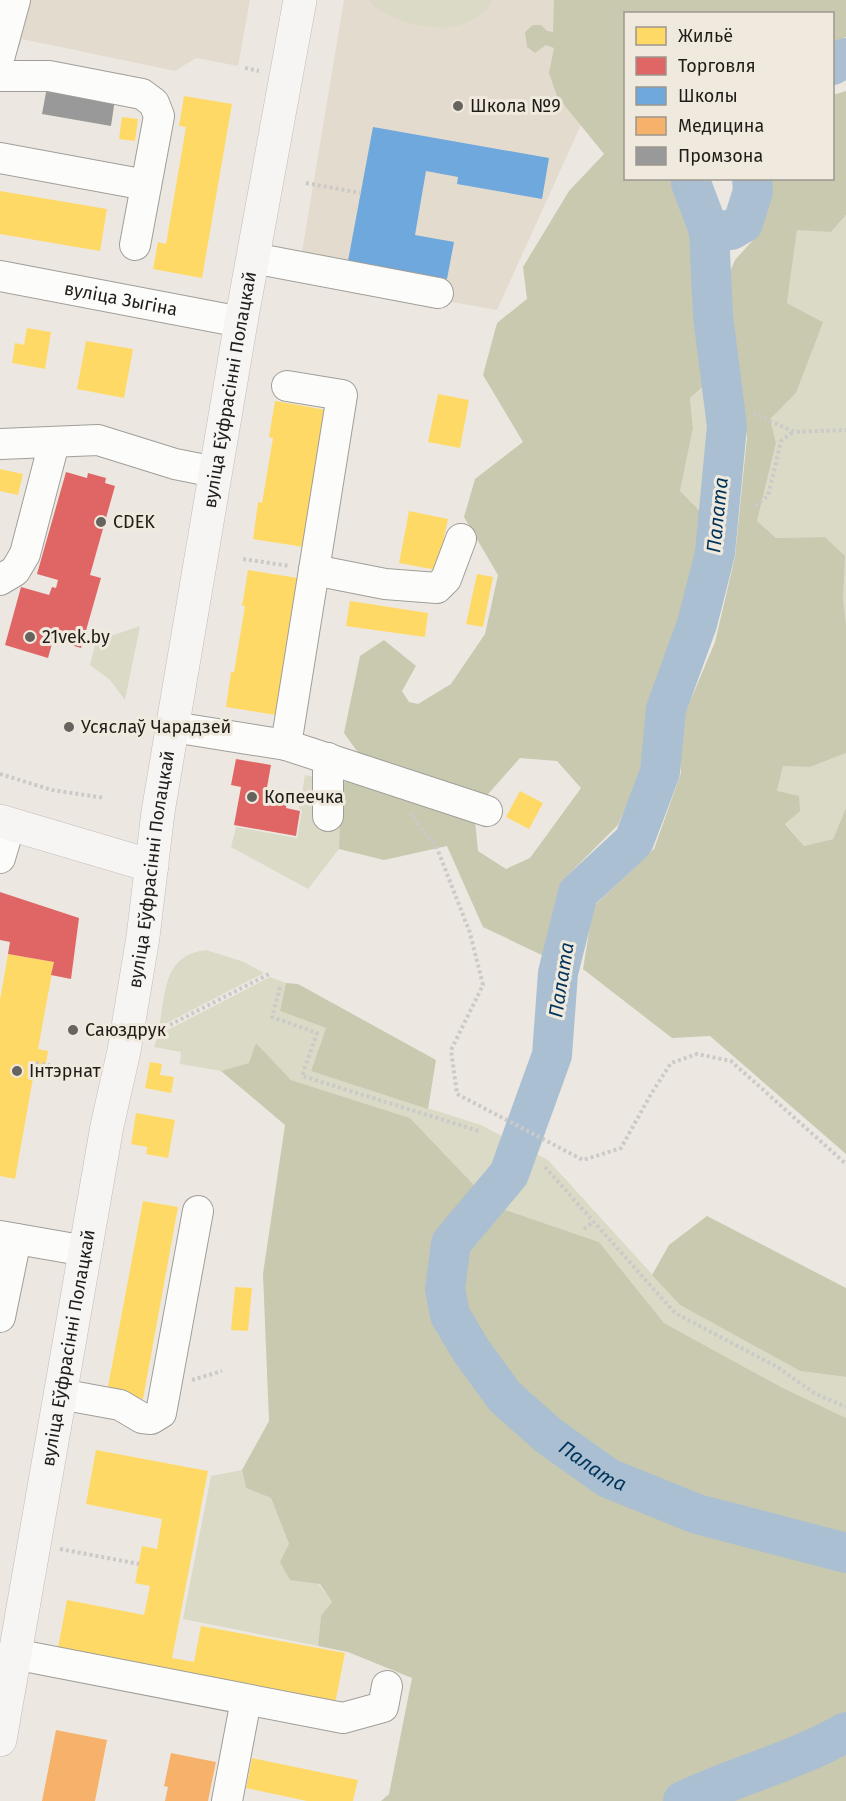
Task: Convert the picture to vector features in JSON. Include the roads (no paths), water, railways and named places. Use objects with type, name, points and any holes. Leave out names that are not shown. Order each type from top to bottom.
[{"type":"main road","name":"вуліца Еўфрасінні Полацкай","points":[[1,1730],[107,1126],[124,1051],[143,937],[158,812],[241,322],[300,0]]},
{"type":"main road","points":[[5,822],[152,866]]},
{"type":"street","points":[[0,54],[15,0]]},
{"type":"street","points":[[0,76],[49,76],[142,94],[154,103],[159,116],[135,246]]},
{"type":"street","points":[[0,158],[146,185]]},
{"type":"street","points":[[253,258],[438,293]]},
{"type":"street","name":"вуліца Зыгіна","points":[[0,276],[241,322]]},
{"type":"street","points":[[286,745],[342,395],[287,386]]},
{"type":"street","points":[[0,444],[98,440],[175,464],[215,472]]},
{"type":"street","points":[[0,580],[15,571],[25,554],[54,443]]},
{"type":"street","points":[[314,570],[385,584],[437,588],[446,579],[462,539]]},
{"type":"street","points":[[173,727],[286,745],[487,811]]},
{"type":"street","points":[[328,758],[328,816]]},
{"type":"street","points":[[0,858],[5,822]]},
{"type":"street","points":[[60,1394],[120,1405],[142,1418],[151,1419],[161,1413],[198,1211]]},
{"type":"street","points":[[0,1317],[8,1238],[86,1251]]},
{"type":"street","points":[[14,1654],[343,1718],[383,1707],[387,1686]]},
{"type":"street","points":[[227,1801],[246,1700]]},
{"type":"waterway","name":"Палата","points":[[834,64],[846,58]]},
{"type":"waterway","name":"Палата","points":[[691,180],[709,231],[713,316],[727,426],[715,553],[697,624],[666,709],[660,772],[634,841],[578,893],[558,973],[552,1055],[509,1174],[451,1243],[445,1289],[450,1315],[472,1352],[505,1397],[549,1436],[608,1478],[697,1514],[846,1553]]},
{"type":"waterway","points":[[709,231],[731,230],[743,223],[753,191],[752,180]]},
{"type":"waterway","name":"Палата","points":[[683,1801],[807,1752],[846,1732]]},
{"type":"place","name":"Школа №9","points":[[458,106]]},
{"type":"place","name":"CDEK","points":[[101,522]]},
{"type":"place","name":"21vek.by","points":[[30,637]]},
{"type":"place","name":"Усяслаў Чарадзей","points":[[69,727]]},
{"type":"place","name":"Копеечка","points":[[252,797]]},
{"type":"place","name":"Саюздрук","points":[[73,1030]]},
{"type":"place","name":"Інтэрнат","points":[[17,1071]]}]
